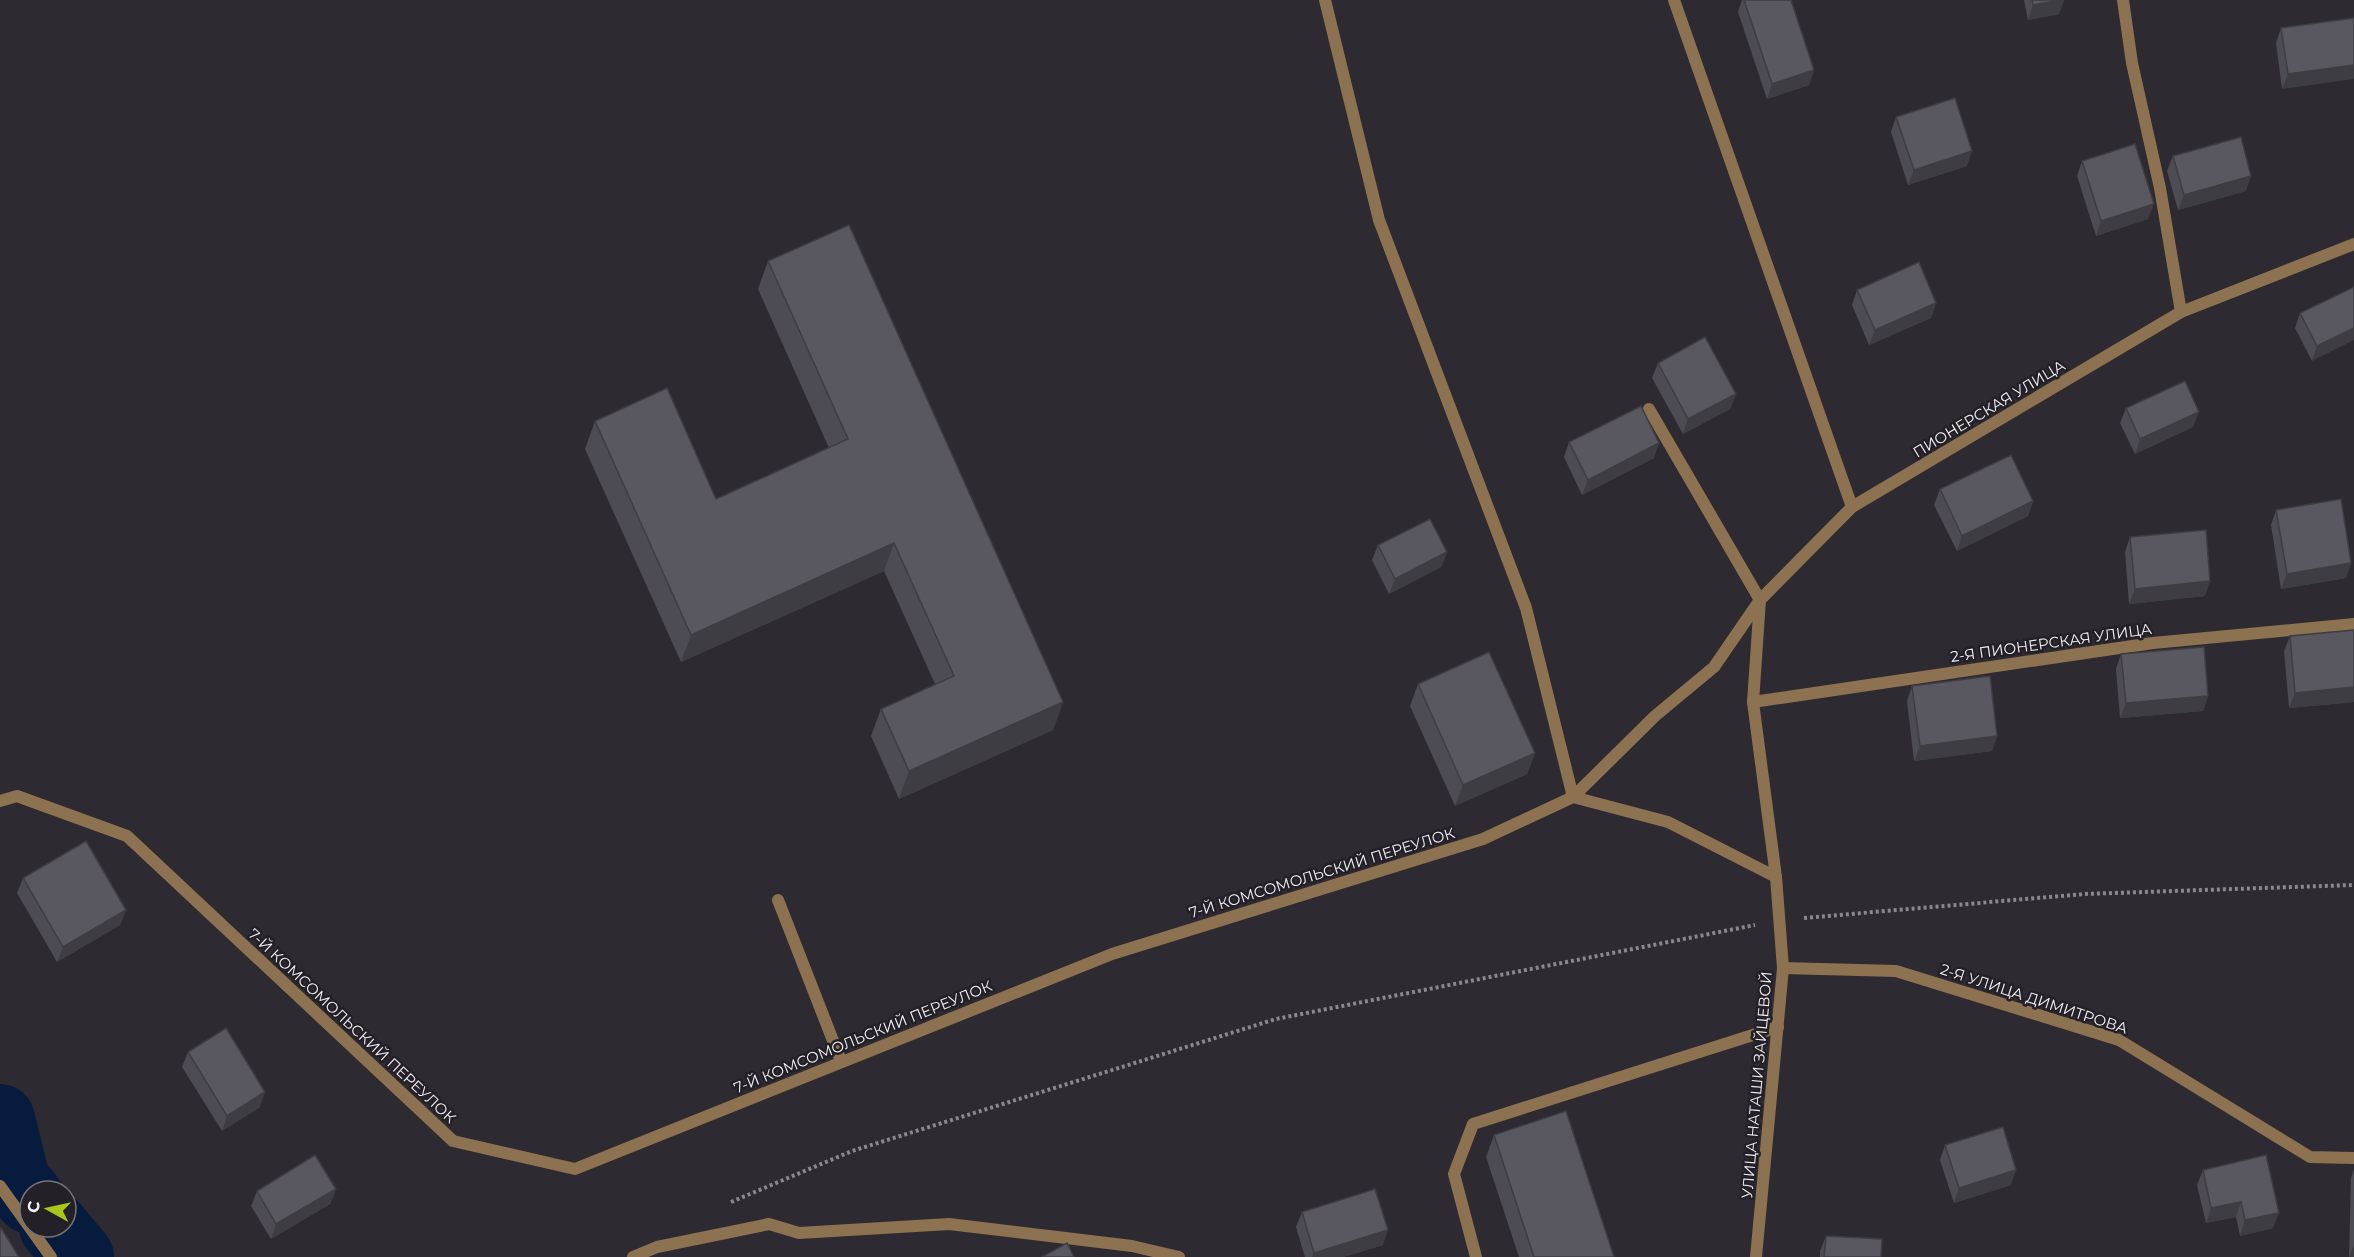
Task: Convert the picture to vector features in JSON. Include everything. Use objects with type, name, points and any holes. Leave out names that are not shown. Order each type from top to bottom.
[{"type":"street","points":[[1325,0],[1379,220],[1526,608],[1573,797],[1668,822],[1776,877]]},
{"type":"street","points":[[1674,0],[1852,507]]},
{"type":"street","points":[[2123,0],[2132,63],[2160,188],[2181,312]]},
{"type":"street","name":"ПИОНЕРСКАЯ УЛИЦА","points":[[1760,600],[1852,507],[2181,312],[2354,244]]},
{"type":"street","points":[[1649,409],[1760,600],[1753,702]]},
{"type":"street","name":"7-Й КОМСОМОЛЬСКИЙ ПЕРЕУЛОК","points":[[0,801],[17,796],[127,836],[453,1141],[575,1169],[1112,954],[1484,839],[1573,797],[1655,716],[1714,667],[1760,600]]},
{"type":"street","name":"2-Я ПИОНЕРСКАЯ УЛИЦА","points":[[1753,702],[2152,643],[2354,624]]},
{"type":"street","name":"УЛИЦА НАТАШИ ЗАЙЦЕВОЙ","points":[[1753,702],[1776,877],[1783,968],[1756,1257]]},
{"type":"street","points":[[778,900],[841,1061]]},
{"type":"street","name":"2-Я УЛИЦА ДИМИТРОВА","points":[[1783,968],[1896,970],[2119,1040],[2310,1157],[2354,1158]]},
{"type":"street","points":[[1476,1257],[1454,1174],[1473,1124],[1778,1027]]},
{"type":"street","points":[[0,1186],[51,1257]]},
{"type":"street","points":[[633,1257],[657,1247],[769,1224],[799,1233],[949,1224],[1132,1246],[1179,1257]]},
{"type":"path","points":[[721,1206],[852,1151],[1276,1019],[1778,920],[2084,894],[2354,885]]},
{"type":"building","points":[[1744,0],[1791,0],[1814,70],[1772,84]]},
{"type":"building","points":[[2032,0],[2061,0],[2033,5]]},
{"type":"building","points":[[2354,18],[2354,65],[2288,74],[2281,28]]},
{"type":"building","points":[[1955,98],[1972,151],[1914,170],[1896,117]]},
{"type":"building","points":[[2241,137],[2251,176],[2184,195],[2173,156]]},
{"type":"building","points":[[2135,144],[2154,204],[2101,221],[2082,161]]},
{"type":"building","points":[[849,225],[1063,702],[909,771],[881,709],[954,676],[894,543],[691,635],[595,421],[667,388],[716,499],[848,439],[768,261]]},
{"type":"building","points":[[1919,262],[1936,303],[1875,330],[1857,290]]},
{"type":"building","points":[[2354,287],[2354,328],[2317,346],[2300,313]]},
{"type":"building","points":[[1705,337],[1736,394],[1688,419],[1658,363]]},
{"type":"building","points":[[2185,381],[2199,412],[2140,439],[2126,408]]},
{"type":"building","points":[[1641,406],[1659,443],[1588,480],[1569,442]]},
{"type":"building","points":[[2011,455],[2033,501],[1962,536],[1940,489]]},
{"type":"building","points":[[2341,499],[2351,563],[2287,574],[2276,510]]},
{"type":"building","points":[[1430,519],[1447,552],[1395,579],[1378,545]]},
{"type":"building","points":[[2206,530],[2210,581],[2135,589],[2130,537]]},
{"type":"building","points":[[2354,630],[2354,687],[2295,693],[2290,636]]},
{"type":"building","points":[[2204,647],[2208,696],[2126,703],[2121,654]]},
{"type":"building","points":[[1489,652],[1535,753],[1463,785],[1418,684]]},
{"type":"building","points":[[1990,676],[1997,736],[1920,746],[1912,686]]},
{"type":"building","points":[[86,841],[126,910],[63,947],[23,878]]},
{"type":"building","points":[[226,1028],[265,1092],[227,1116],[188,1052]]},
{"type":"building","points":[[1566,1111],[1614,1257],[1534,1257],[1494,1135]]},
{"type":"building","points":[[2003,1127],[2016,1170],[1959,1188],[1945,1145]]},
{"type":"building","points":[[315,1155],[336,1189],[276,1224],[257,1191]]},
{"type":"building","points":[[2266,1155],[2279,1213],[2245,1220],[2241,1202],[2211,1208],[2203,1170]]},
{"type":"building","points":[[1375,1189],[1388,1230],[1314,1253],[1302,1212]]},
{"type":"building","points":[[1,1228],[19,1257],[0,1257]]},
{"type":"building","points":[[1826,1236],[1882,1239],[1881,1257],[1824,1257]]},
{"type":"building","points":[[1067,1243],[1074,1257],[1042,1257]]},
{"type":"waterway","points":[[0,1119],[15,1180],[18,1184]]},
{"type":"waterway","points":[[64,1239],[79,1257]]}]
